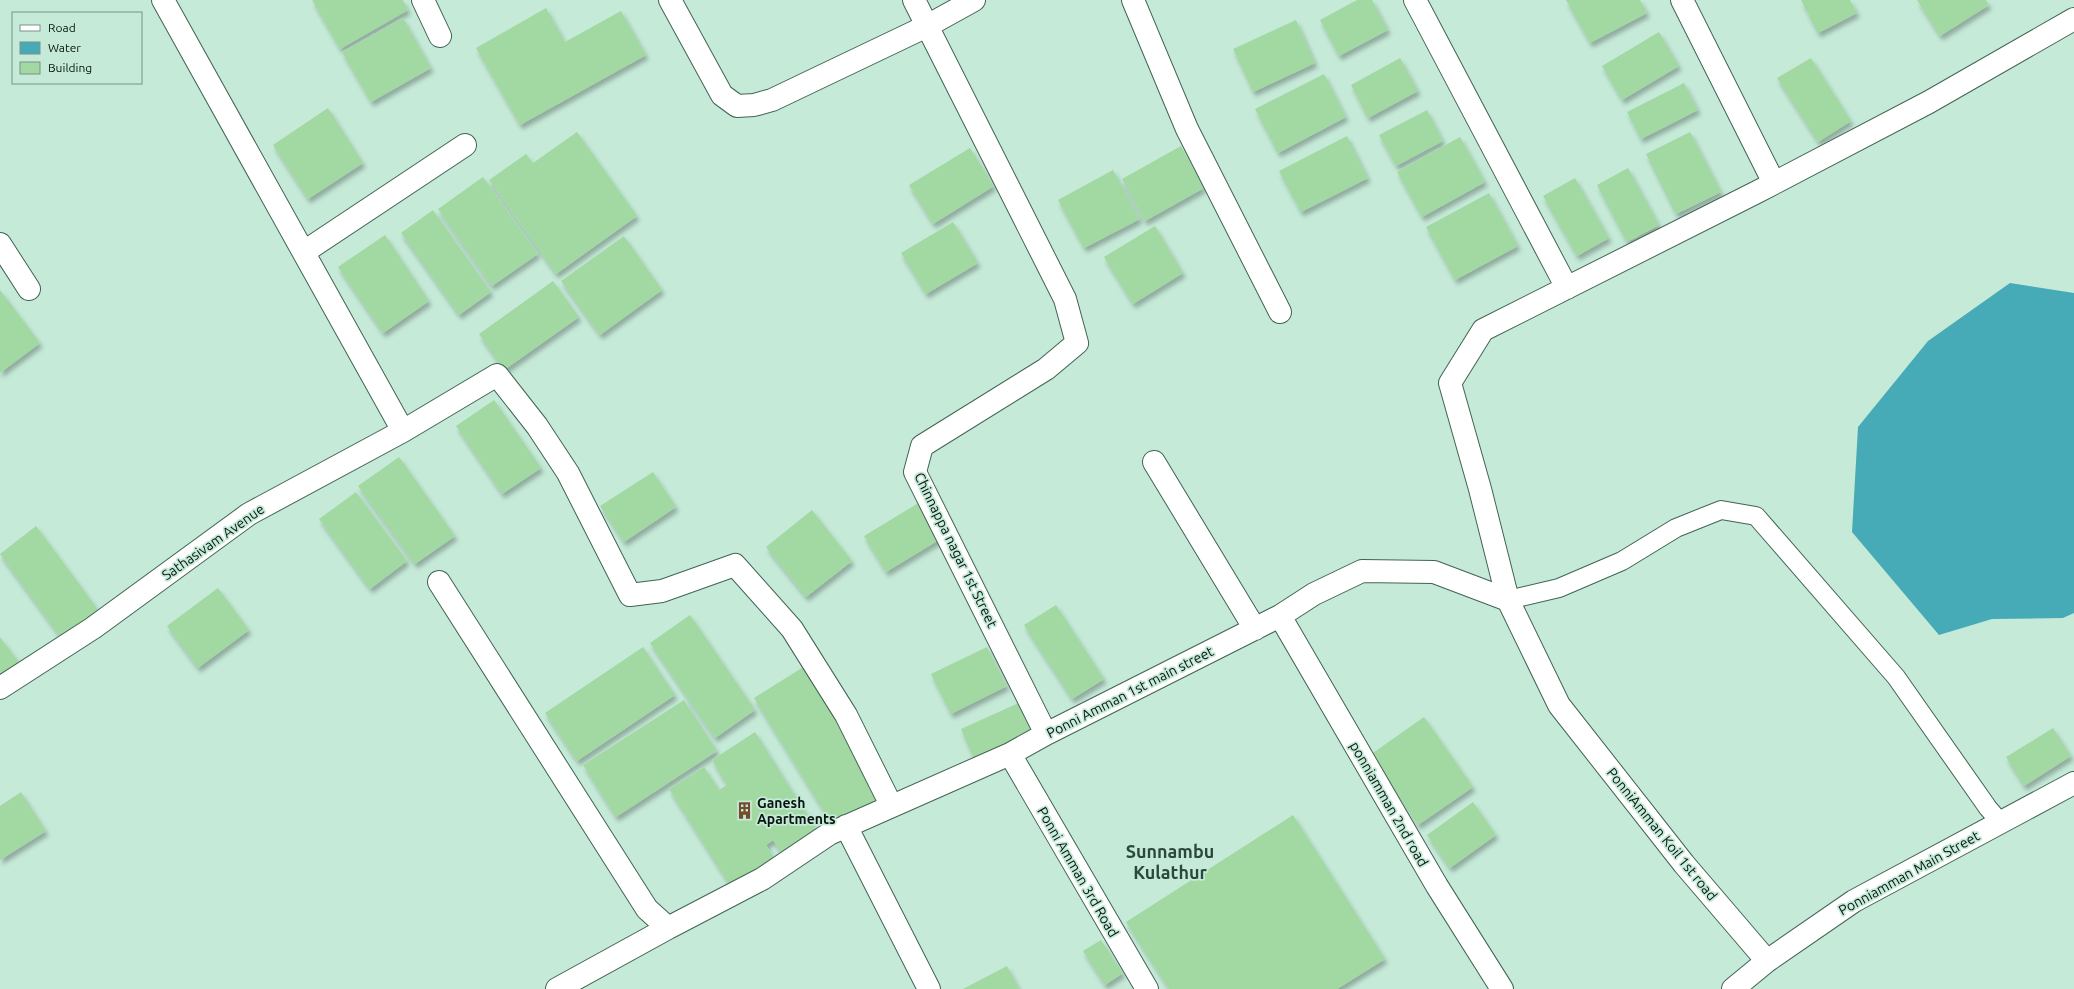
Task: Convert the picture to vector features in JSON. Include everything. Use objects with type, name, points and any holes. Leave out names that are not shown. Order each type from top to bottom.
[{"type":"street","points":[[163,0],[403,430]]},
{"type":"street","points":[[423,0],[440,36]]},
{"type":"street","points":[[670,0],[722,95],[737,106],[754,105],[772,100],[927,26],[974,0]]},
{"type":"street","points":[[914,0],[927,26]]},
{"type":"street","points":[[1133,0],[1187,129],[1280,312]]},
{"type":"street","points":[[1415,0],[1567,288]]},
{"type":"street","points":[[1682,0],[1774,183]]},
{"type":"street","name":"PonniAmman Koil 1st road","points":[[1767,961],[1684,864],[1559,705],[1508,600],[1480,489],[1450,383],[1483,330],[1774,183],[1928,102],[2074,19]]},
{"type":"street","name":"Chinnappa nagar 1st Street","points":[[927,26],[1065,299],[1077,343],[1046,369],[922,446],[915,472],[1046,734]]},
{"type":"street","points":[[304,252],[465,145]]},
{"type":"street","points":[[0,244],[29,289]]},
{"type":"street","name":"Sathasivam Avenue","points":[[0,688],[93,628],[249,514],[403,430],[497,375],[537,426],[568,473],[630,596],[662,591],[735,565],[792,629],[846,715],[891,805]]},
{"type":"street","points":[[1154,462],[1255,629]]},
{"type":"street","name":"Ponni Amman 1st main street","points":[[557,989],[668,928],[762,879],[829,834],[891,805],[1010,754],[1046,734],[1255,629],[1280,616],[1314,594],[1362,571],[1434,572],[1508,600]]},
{"type":"street","points":[[439,582],[647,909],[668,928]]},
{"type":"street","name":"ponniamman 2nd road","points":[[1280,616],[1437,886],[1502,989]]},
{"type":"street","name":"Ponni Amman 3rd Road","points":[[1010,754],[1147,989]]},
{"type":"street","name":"Ponniamman Main Street","points":[[1733,989],[1767,961],[1854,901],[2074,783]]},
{"type":"street","points":[[846,826],[929,989]]},
{"type":"lane","points":[[1508,600],[1559,588],[1622,561],[1676,528],[1721,510],[1756,516],[1896,677],[1988,808],[2000,822]]},
{"type":"water","points":[[2010,283],[2074,293],[2074,613],[2063,618],[1992,619],[1939,635],[1852,532],[1858,427],[1928,341]]},
{"type":"building","points":[[312,0],[403,0],[408,10],[340,49]]},
{"type":"building","points":[[1357,0],[1372,0],[1388,30],[1339,56],[1320,20]]},
{"type":"building","points":[[1566,0],[1640,0],[1647,13],[1590,43]]},
{"type":"building","points":[[1801,0],[1850,0],[1857,13],[1818,33]]},
{"type":"building","points":[[1917,0],[1986,0],[1989,5],[1940,36]]},
{"type":"building","points":[[546,8],[565,42],[621,11],[646,55],[520,125],[476,48]]},
{"type":"building","points":[[403,18],[431,68],[371,102],[342,52]]},
{"type":"building","points":[[1296,20],[1315,63],[1253,92],[1233,49]]},
{"type":"building","points":[[1659,32],[1679,66],[1622,100],[1602,66]]},
{"type":"building","points":[[1400,58],[1418,91],[1368,118],[1351,85]]},
{"type":"building","points":[[1811,58],[1851,121],[1818,142],[1777,78]]},
{"type":"building","points":[[1324,74],[1346,117],[1278,153],[1255,109]]},
{"type":"building","points":[[1684,83],[1698,110],[1641,139],[1627,112]]},
{"type":"building","points":[[328,108],[363,163],[308,199],[273,145]]},
{"type":"building","points":[[1427,110],[1443,141],[1396,166],[1379,135]]},
{"type":"building","points":[[577,132],[637,216],[556,274],[489,180],[526,154],[533,163]]},
{"type":"building","points":[[1690,132],[1721,192],[1676,214],[1646,154]]},
{"type":"building","points":[[1347,136],[1368,178],[1301,212],[1279,171]]},
{"type":"building","points":[[1460,137],[1485,182],[1422,217],[1397,172]]},
{"type":"building","points":[[1181,146],[1204,188],[1145,221],[1122,179]]},
{"type":"building","points":[[970,148],[994,186],[933,224],[909,185]]},
{"type":"building","points":[[1628,168],[1659,225],[1627,242],[1597,185]]},
{"type":"building","points":[[1113,170],[1140,219],[1084,248],[1058,200]]},
{"type":"building","points":[[483,177],[538,254],[492,286],[438,209]]},
{"type":"building","points":[[1575,178],[1609,238],[1577,256],[1543,196]]},
{"type":"building","points":[[1489,193],[1518,246],[1455,280],[1426,227]]},
{"type":"building","points":[[433,210],[491,292],[459,315],[401,233]]},
{"type":"building","points":[[953,222],[978,263],[926,294],[901,253]]},
{"type":"building","points":[[1155,226],[1183,273],[1133,304],[1104,257]]},
{"type":"building","points":[[385,235],[429,301],[383,333],[338,267]]},
{"type":"building","points":[[624,236],[662,290],[600,335],[561,281]]},
{"type":"building","points":[[553,281],[579,317],[504,370],[479,334]]},
{"type":"building","points":[[0,290],[40,343],[0,373]]},
{"type":"building","points":[[494,400],[541,468],[502,494],[456,426]]},
{"type":"building","points":[[399,457],[455,536],[415,564],[358,486]]},
{"type":"building","points":[[653,472],[676,507],[624,542],[600,506]]},
{"type":"building","points":[[356,492],[407,561],[370,589],[319,519]]},
{"type":"building","points":[[920,502],[942,538],[886,572],[864,536]]},
{"type":"building","points":[[812,510],[852,561],[806,597],[766,547]]},
{"type":"building","points":[[36,526],[99,611],[62,639],[0,554]]},
{"type":"building","points":[[218,588],[249,630],[198,668],[167,626]]},
{"type":"building","points":[[1056,605],[1104,679],[1072,699],[1024,625]]},
{"type":"building","points":[[690,615],[755,710],[715,738],[650,643]]},
{"type":"building","points":[[0,637],[20,664],[0,678]]},
{"type":"building","points":[[643,647],[675,695],[577,761],[545,713]]},
{"type":"building","points":[[987,647],[1007,686],[951,714],[931,674]]},
{"type":"building","points":[[805,666],[884,795],[833,826],[754,698]]},
{"type":"building","points":[[684,700],[717,751],[616,817],[583,765]]},
{"type":"building","points":[[1025,700],[1038,730],[974,759],[961,729]]},
{"type":"building","points":[[1424,717],[1473,787],[1418,825],[1370,755]]},
{"type":"building","points":[[2053,728],[2071,756],[2024,786],[2006,757]]},
{"type":"building","name":"Ganesh Apartments","points":[[755,732],[818,832],[782,854],[773,840],[766,845],[775,860],[731,887],[669,789],[704,767],[719,790],[727,785],[712,760]]},
{"type":"building","points":[[21,792],[46,831],[0,860],[0,806]]},
{"type":"building","points":[[1473,802],[1496,835],[1450,868],[1427,835]]},
{"type":"building","points":[[1293,815],[1385,959],[1337,989],[1169,989],[1126,922]]},
{"type":"building","points":[[1101,940],[1123,973],[1105,985],[1083,951]]},
{"type":"building","points":[[1007,966],[1019,989],[963,989]]},
{"type":"place","name":"Ganesh Apartments","points":[[744,811]]},
{"type":"district","name":"Sunnambu Kulathur","points":[[1170,861]]}]
